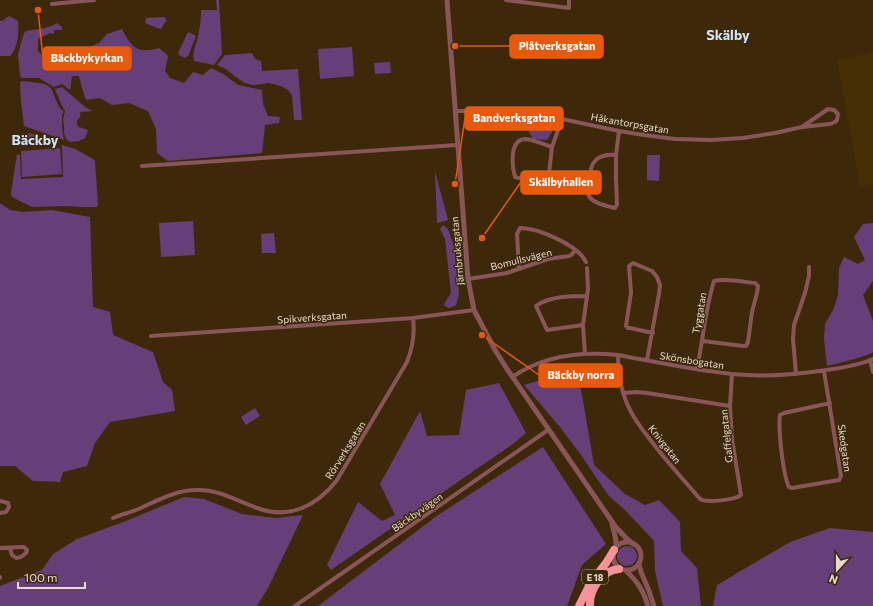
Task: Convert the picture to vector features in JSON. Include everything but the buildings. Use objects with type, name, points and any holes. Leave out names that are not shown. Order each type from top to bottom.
[{"type":"highway","name":"E 18","points":[[579,606],[590,584],[615,549]]},
{"type":"highway","name":"E 18","points":[[590,606],[591,596],[596,584],[605,575],[615,569],[622,570]]},
{"type":"street","points":[[52,4],[94,0]]},
{"type":"street","name":"Järnbruksgatan","points":[[447,0],[468,279],[474,310],[495,350],[548,430],[624,536],[634,544]]},
{"type":"street","points":[[506,0],[569,8],[570,0]]},
{"type":"street","name":"Håkantorpsgatan","points":[[455,111],[519,112],[619,131],[675,139],[711,140],[774,134],[802,127],[835,122],[838,114],[834,110],[828,109],[802,127]]},
{"type":"street","points":[[552,147],[524,139],[515,145],[512,167],[515,177],[545,185],[548,182],[552,147],[562,119]]},
{"type":"street","points":[[616,155],[603,156],[594,162],[591,168],[588,196],[591,199],[615,208],[618,205],[616,155],[619,131]]},
{"type":"street","points":[[142,166],[457,145]]},
{"type":"street","points":[[519,269],[517,234],[520,228],[550,236],[564,242],[582,255],[586,262]]},
{"type":"street","name":"Bomullsvägen","points":[[468,279],[507,273],[548,259],[571,256],[576,250]]},
{"type":"street","points":[[647,360],[653,333],[660,285],[652,271],[633,263],[629,266],[631,293],[626,326],[628,328],[653,333]]},
{"type":"street","points":[[796,374],[793,339],[794,325],[805,293],[809,276],[809,267]]},
{"type":"street","points":[[585,354],[583,325],[588,289],[587,268]]},
{"type":"street","name":"Tyggatan","points":[[697,369],[703,341],[706,313],[714,281],[756,283],[758,287],[746,346],[703,341]]},
{"type":"street","points":[[583,325],[546,330],[536,306],[557,298],[587,296]]},
{"type":"street","name":"Spikverksgatan","points":[[152,336],[413,318],[474,310]]},
{"type":"street","name":"Rörverksgatan","points":[[113,518],[134,511],[174,493],[195,490],[216,492],[262,510],[279,512],[298,510],[320,499],[327,493],[337,480],[407,362],[413,344],[413,318]]},
{"type":"street","name":"Skönsbogatan","points":[[512,377],[526,368],[548,360],[585,354],[618,355],[697,369],[756,376],[824,371],[871,360]]},
{"type":"street","name":"Knivgatan","points":[[618,355],[619,374],[623,393],[628,405],[640,425],[677,473],[700,499],[704,501],[722,500],[739,496]]},
{"type":"street","points":[[871,360],[873,372]]},
{"type":"street","name":"Skedgatan","points":[[824,371],[830,404],[840,461],[841,476],[839,480],[792,488],[789,487],[785,472],[780,434],[780,415],[830,404]]},
{"type":"street","name":"Gaffelgatan","points":[[732,374],[730,406],[732,439],[741,491],[741,495],[739,496]]},
{"type":"street","points":[[623,393],[648,393],[730,406]]},
{"type":"street","name":"Bäckbyvägen","points":[[295,606],[548,430]]},
{"type":"street","points":[[0,501],[8,503],[9,507],[6,512],[0,513]]},
{"type":"street","name":"Järnbruksgatan","points":[[604,509],[615,533],[615,549]]},
{"type":"street","points":[[648,606],[641,587],[614,563],[612,555],[615,549],[624,542],[634,544],[640,550],[640,572],[649,590],[654,606]]},
{"type":"street","points":[[0,548],[10,548]]},
{"type":"street","points":[[622,570],[633,569],[639,564]]},
{"type":"shaded area","points":[[216,0],[219,0],[222,54],[214,65],[194,61],[194,48],[201,20],[201,10],[217,10]]},
{"type":"shaded area","points":[[9,16],[18,21],[18,35],[15,49],[10,56],[0,56],[0,21]]},
{"type":"shaded area","points":[[165,17],[165,19],[167,19],[161,29],[145,23],[146,18]]},
{"type":"shaded area","points":[[57,23],[62,27],[62,30],[54,30],[54,34],[50,33],[38,39],[38,51],[49,63],[60,60],[72,63],[75,61],[73,52],[99,43],[107,34],[122,29],[129,41],[136,48],[140,50],[152,50],[159,48],[168,56],[165,71],[170,78],[184,83],[193,72],[203,75],[211,68],[223,74],[238,85],[262,90],[263,104],[268,116],[280,117],[279,123],[265,125],[262,153],[168,161],[157,153],[156,129],[148,111],[129,103],[112,105],[100,98],[86,100],[79,76],[72,76],[70,90],[62,84],[54,87],[39,78],[21,78],[18,54],[24,33],[26,31],[46,28]]},
{"type":"shaded area","points":[[188,32],[196,36],[188,56],[185,58],[178,53]]},
{"type":"shaded area","points":[[352,47],[354,76],[320,79],[318,49]]},
{"type":"shaded area","points":[[873,52],[873,184],[860,186],[837,59]]},
{"type":"shaded area","points":[[252,53],[255,59],[261,61],[262,71],[298,69],[302,120],[294,120],[292,95],[288,90],[281,86],[269,83],[253,85],[245,83],[226,69],[217,65],[225,55]]},
{"type":"shaded area","points":[[390,62],[391,73],[375,74],[374,63]]},
{"type":"shaded area","points":[[22,81],[45,84],[51,88],[59,107],[64,112],[62,114],[62,127],[64,140],[24,126],[20,83]]},
{"type":"shaded area","points":[[62,87],[85,107],[93,111],[80,112],[77,125],[88,130],[85,138],[79,141],[70,142],[66,139],[64,133],[63,119],[65,111],[55,89]]},
{"type":"shaded area","points":[[525,117],[540,118],[549,122],[552,132],[547,140],[533,139],[529,132]]},
{"type":"shaded area","points":[[29,133],[55,142],[37,144],[27,143],[20,139],[22,136]]},
{"type":"shaded area","points":[[62,145],[75,149],[95,161],[97,207],[32,207],[12,197],[11,193],[17,154],[20,155],[21,179],[63,177]]},
{"type":"shaded area","points":[[60,148],[62,174],[22,177],[21,151]]},
{"type":"shaded area","points":[[647,155],[660,155],[659,181],[647,180]]},
{"type":"shaded area","points":[[435,173],[448,220],[437,223]]},
{"type":"shaded area","points":[[0,203],[10,210],[23,212],[52,210],[90,217],[93,307],[110,312],[113,335],[153,352],[163,382],[172,390],[175,411],[110,422],[95,443],[87,466],[63,472],[60,482],[33,481],[15,466],[0,466]]},
{"type":"shaded area","points":[[193,221],[195,255],[161,257],[159,223]]},
{"type":"shaded area","points":[[873,223],[873,281],[863,295],[873,321],[873,352],[855,359],[827,366],[824,339],[825,324],[833,310],[838,296],[839,268],[844,257],[858,264],[865,260],[854,237],[863,224]]},
{"type":"shaded area","points":[[443,225],[448,229],[454,246],[459,294],[456,305],[450,308],[446,307],[444,304],[451,293],[445,239],[440,229]]},
{"type":"shaded area","points":[[274,233],[276,253],[262,253],[261,234]]},
{"type":"shaded area","points":[[576,370],[582,395],[594,465],[625,494],[645,505],[659,500],[680,522],[681,551],[697,568],[701,606],[663,606],[655,571],[654,541],[626,511],[608,495],[560,427],[524,385]]},
{"type":"shaded area","points":[[499,383],[526,433],[513,444],[331,570],[327,565],[358,502],[382,521],[395,515],[380,484],[420,411],[427,436],[459,435],[466,390]]},
{"type":"shaded area","points":[[255,408],[260,416],[246,425],[241,417]]},
{"type":"shaded area","points":[[543,447],[606,544],[582,565],[567,606],[318,606],[438,515]]},
{"type":"shaded area","points":[[184,497],[204,499],[242,514],[276,518],[303,515],[268,588],[257,606],[0,606],[0,586],[42,570],[53,554],[77,539]]},
{"type":"shaded area","points":[[830,528],[873,532],[873,606],[713,606],[717,585],[790,542]]},
{"type":"shaded area","points":[[627,546],[634,549],[637,556],[634,563],[627,566],[620,563],[617,556],[620,549]]},
{"type":"place","name":"Bäckbykyrkan","points":[[38,10]]},
{"type":"place","name":"Plåtverksgatan","points":[[455,46]]},
{"type":"place","name":"Bandverksgatan","points":[[455,184]]},
{"type":"place","name":"Skälbyhallen","points":[[482,238]]},
{"type":"place","name":"Bäckby norra","points":[[482,335]]},
{"type":"district","name":"Skälby","points":[[728,34]]},
{"type":"district","name":"Bäckby","points":[[35,139]]}]
